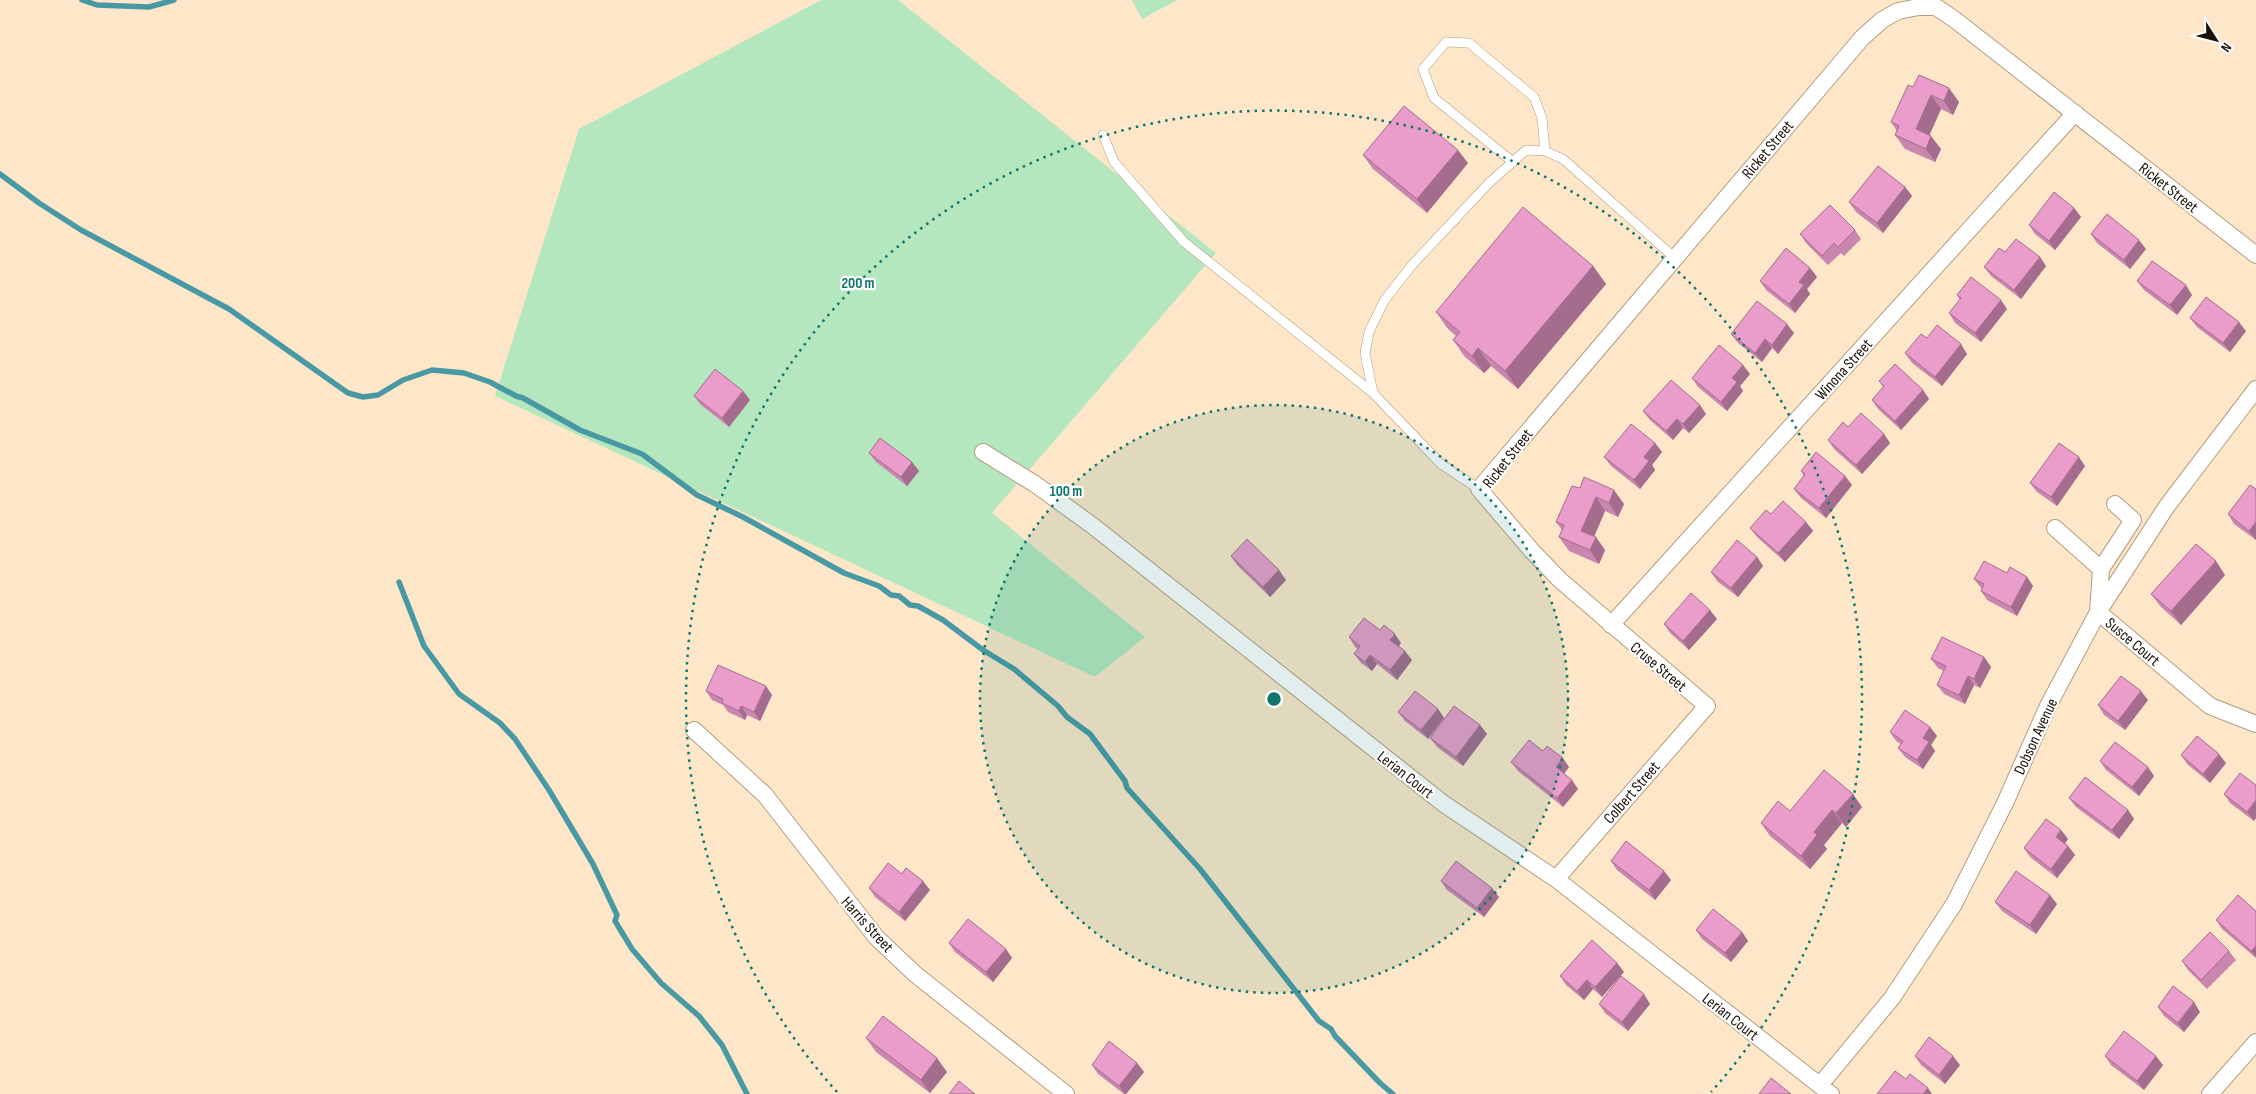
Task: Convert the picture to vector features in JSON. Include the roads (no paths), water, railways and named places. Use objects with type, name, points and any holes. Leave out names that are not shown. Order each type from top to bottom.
[{"type":"street","name":"Ricket Street","points":[[1611,626],[1560,580],[1532,551],[1479,489],[1862,38],[1882,20],[1898,11],[1919,7],[1936,7],[1954,19],[2256,255]]},
{"type":"street","name":"Winona Street","points":[[1611,626],[2075,113]]},
{"type":"street","name":"Dobson Avenue","points":[[1826,1090],[1892,998],[1954,904],[2005,803],[2048,706],[2098,612],[2167,506],[2256,389]]},
{"type":"street","name":"Lerian Court","points":[[982,452],[1035,484],[1093,526],[1444,804],[1556,879],[1826,1090]]},
{"type":"street","points":[[2055,528],[2101,569],[2133,520],[2115,504]]},
{"type":"street","name":"Susce Court","points":[[2101,569],[2098,612],[2210,706],[2256,724]]},
{"type":"street","name":"Cruse Street","points":[[1611,626],[1707,706]]},
{"type":"street","name":"Colbert Street","points":[[1556,879],[1707,706]]},
{"type":"street","name":"Harris Street","points":[[694,730],[765,794],[876,937],[915,974],[1066,1094]]},
{"type":"street","points":[[2210,1094],[2256,1043]]},
{"type":"lane","points":[[1513,162],[1434,98],[1423,69],[1446,42],[1469,43],[1534,97],[1542,118],[1545,151]]},
{"type":"lane","points":[[1103,135],[1114,162],[1184,242],[1372,393],[1441,464],[1479,489]]},
{"type":"lane","points":[[1372,393],[1365,353],[1370,332],[1384,301],[1412,265],[1489,183],[1526,150],[1545,151],[1563,159],[1675,258]]},
{"type":"waterway","points":[[82,0],[97,5],[149,7],[174,0]]},
{"type":"waterway","points":[[0,174],[39,203],[81,230],[229,309],[348,393],[363,397],[378,395],[403,380],[432,370],[464,373],[490,382],[580,430],[642,454],[697,495],[743,517],[844,573],[879,586],[891,595],[899,596],[910,605],[918,606],[943,620],[983,650],[1014,669],[1058,706],[1067,717],[1090,734],[1125,781],[1127,788],[1200,869],[1319,1021],[1331,1029],[1335,1036],[1393,1094]]},
{"type":"waterway","points":[[399,582],[424,646],[459,694],[500,723],[515,739],[549,790],[593,864],[617,915],[615,921],[632,949],[661,983],[699,1016],[722,1045],[747,1094]]}]
